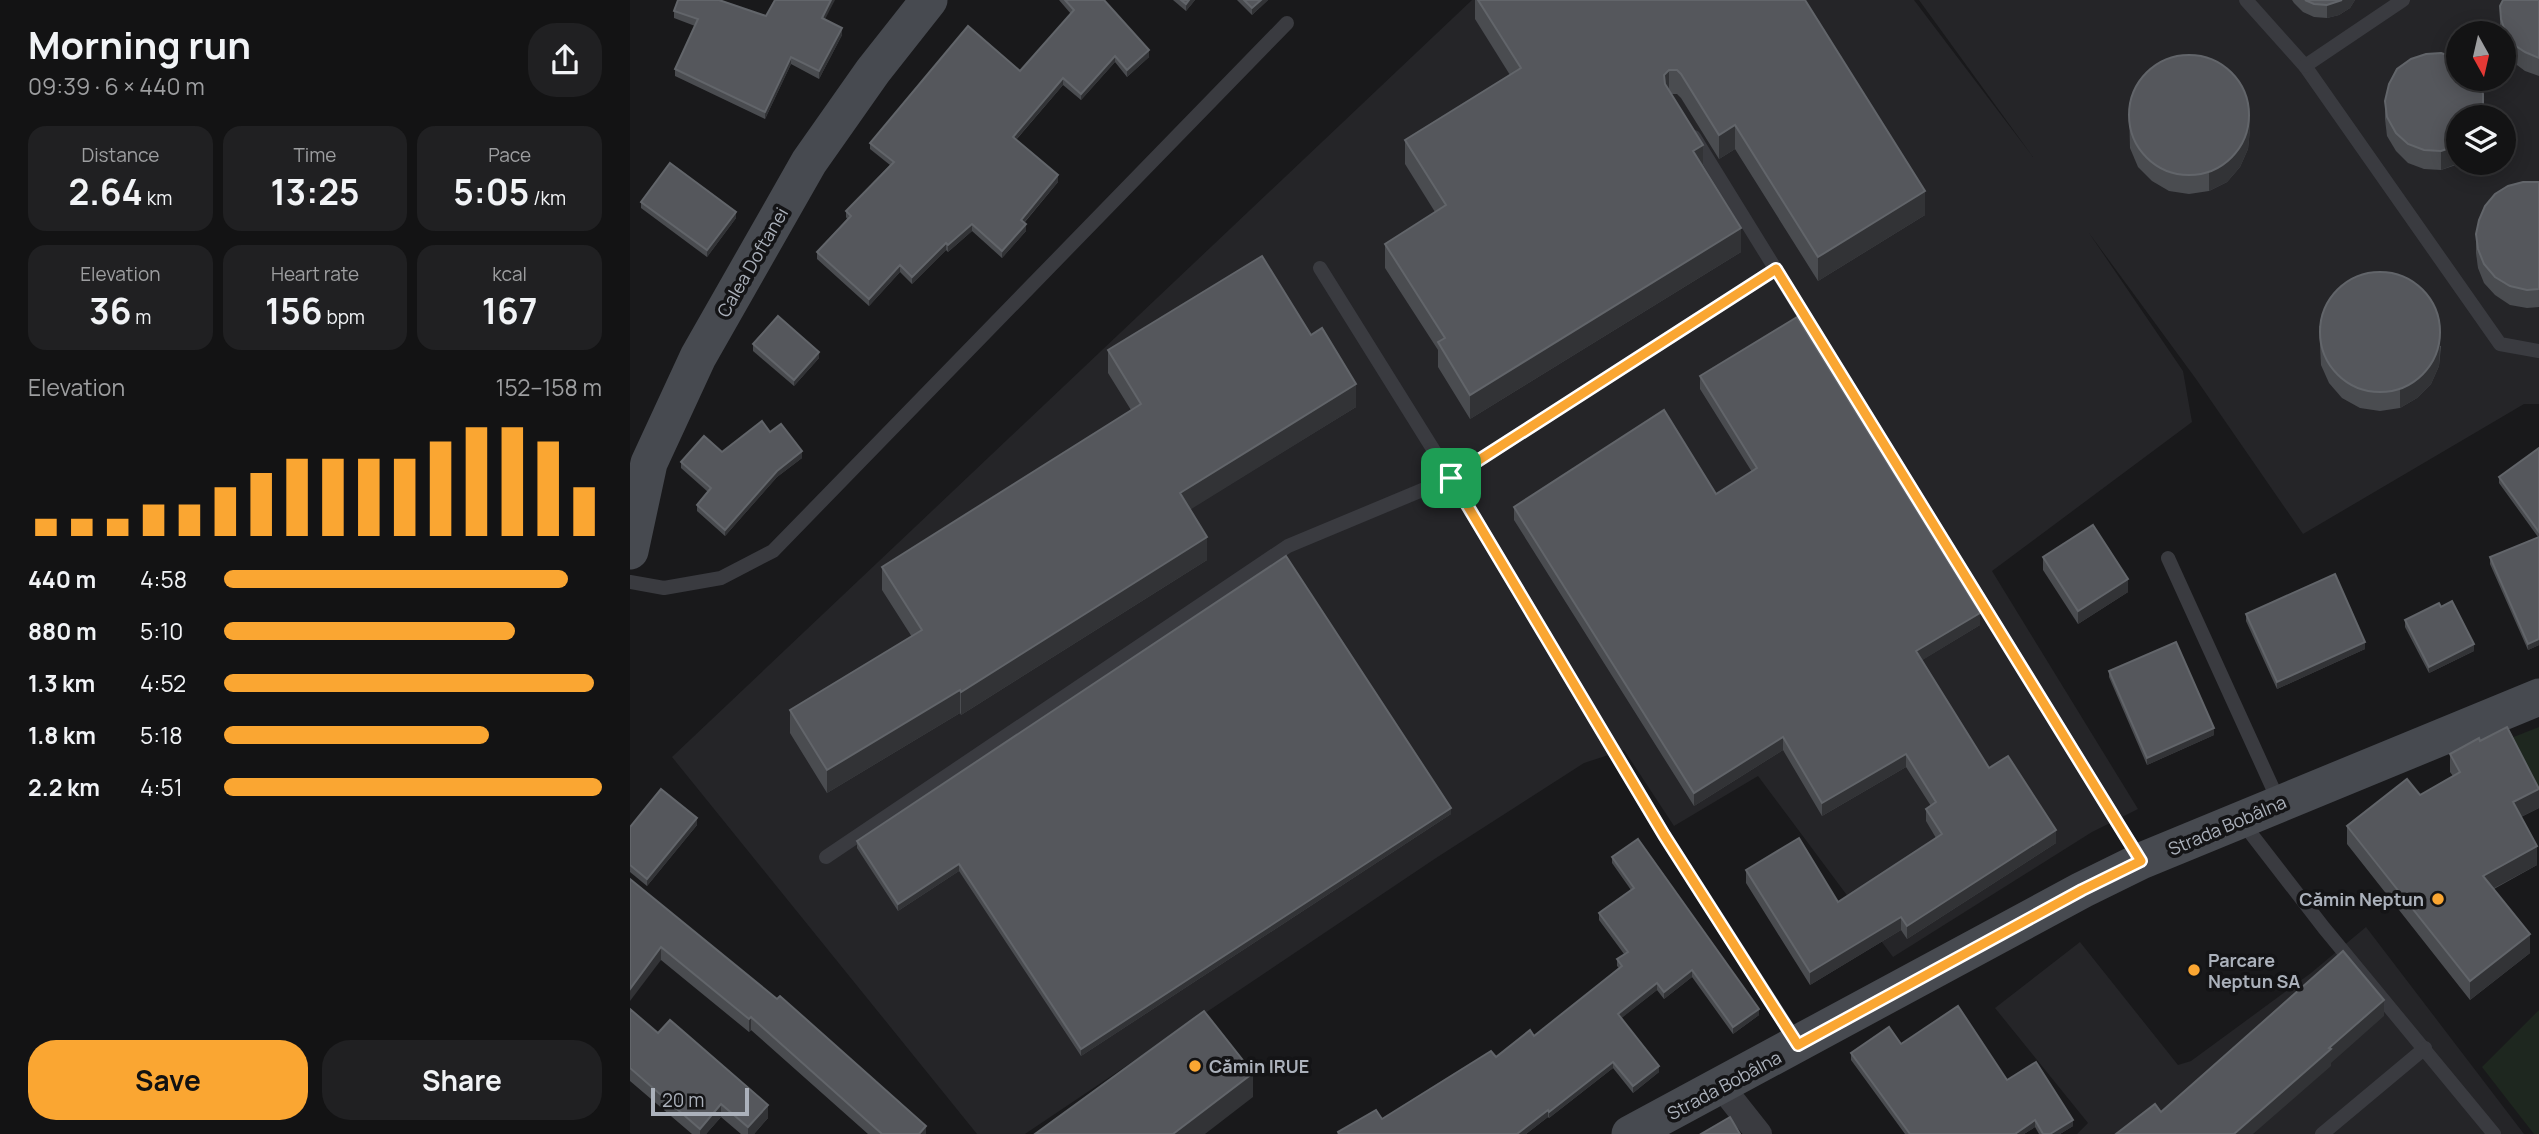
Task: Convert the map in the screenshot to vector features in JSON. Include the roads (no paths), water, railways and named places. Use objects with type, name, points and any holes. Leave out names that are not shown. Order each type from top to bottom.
[{"type":"main road","name":"Calea Doftanei","points":[[630,551],[649,463],[698,357],[810,162],[873,71],[929,0]]},
{"type":"main road","points":[[630,432],[649,463]]},
{"type":"main road","name":"Strada Bobâlna","points":[[1630,1134],[2082,890],[2141,861],[2539,697]]},
{"type":"street","points":[[1721,1086],[1759,1134]]},
{"type":"lane","points":[[2246,0],[2305,66],[2500,344],[2539,351]]},
{"type":"lane","points":[[2305,66],[2403,0]]},
{"type":"lane","points":[[630,582],[664,588],[721,578],[773,551],[1287,23]]},
{"type":"lane","points":[[1688,127],[2141,861]]},
{"type":"lane","points":[[1320,268],[1451,478],[1664,835],[1798,1045]]},
{"type":"lane","points":[[826,857],[1288,546],[1451,478],[1776,269]]},
{"type":"lane","points":[[2168,558],[2279,803]]},
{"type":"lane","points":[[2240,820],[2494,1134]]},
{"type":"lane","points":[[2322,1134],[2425,1048]]},
{"type":"place","name":"Cămin Neptun","points":[[2438,899]]},
{"type":"place","name":"Parcare Neptun SA","points":[[2194,970]]},
{"type":"place","name":"Cămin IRUE","points":[[1195,1066]]}]
